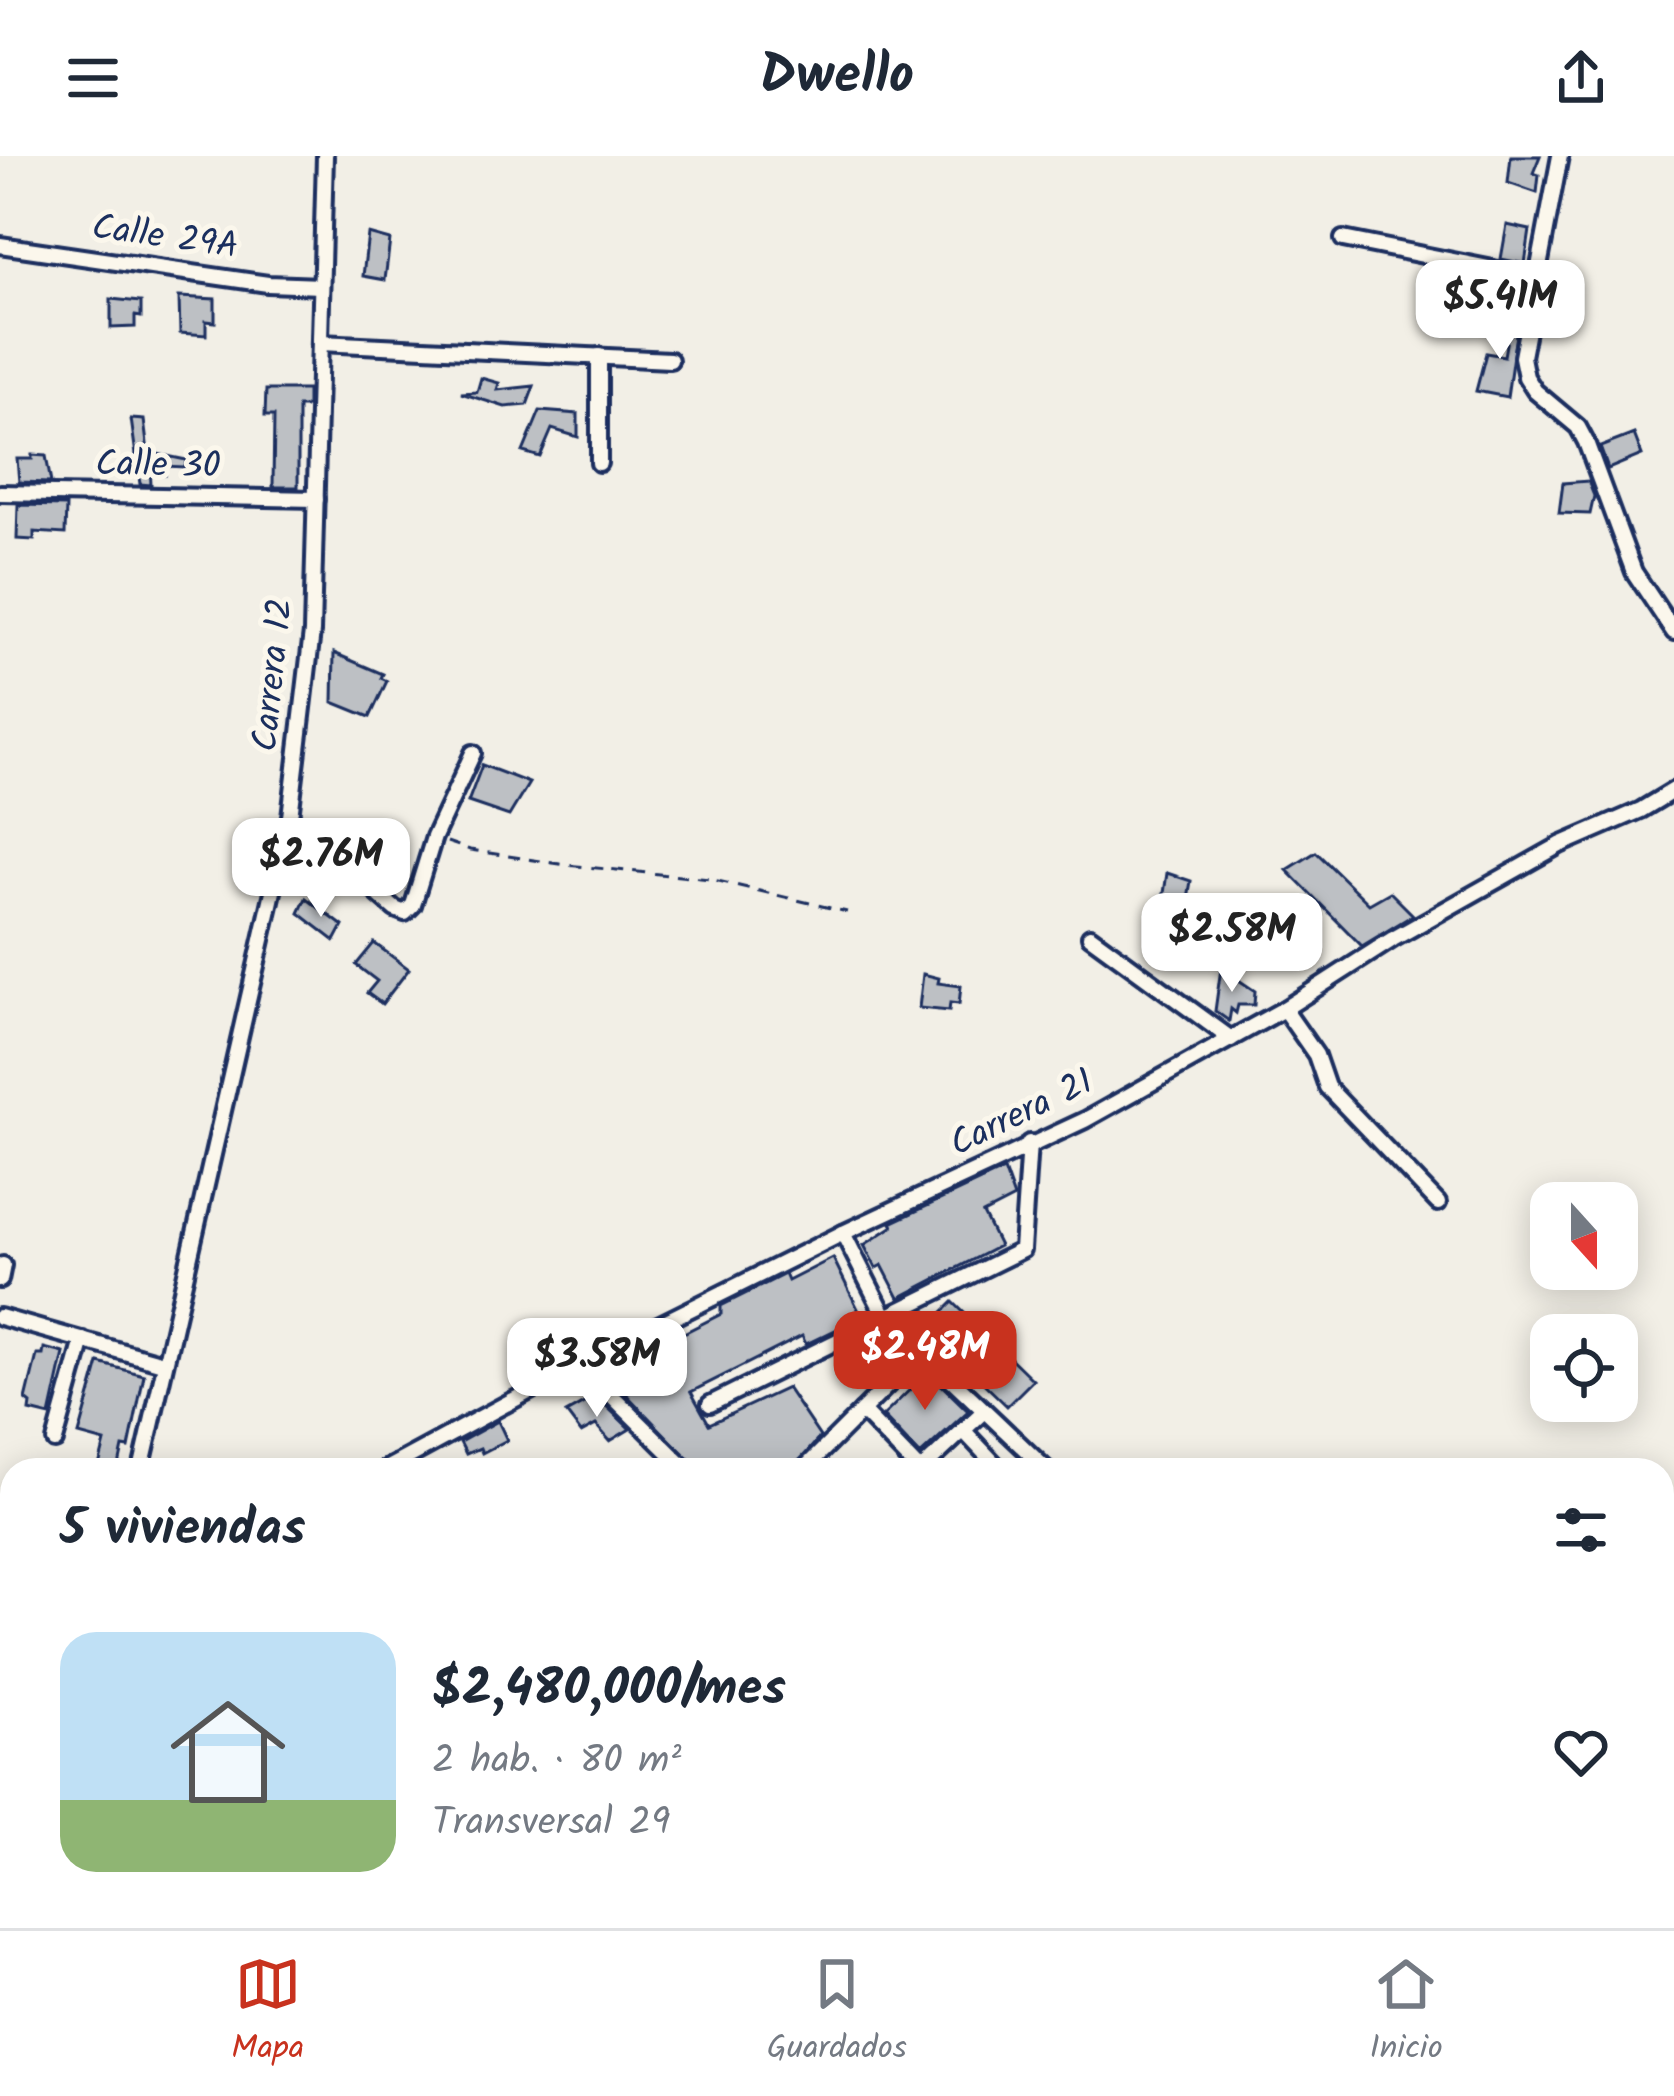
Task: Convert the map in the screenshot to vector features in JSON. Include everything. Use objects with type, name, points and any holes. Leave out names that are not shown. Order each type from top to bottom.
[{"type":"street","name":"Carrera 12","points":[[144,1458],[290,817],[312,632],[325,156]]},
{"type":"street","points":[[1560,156],[1522,357],[1526,377],[1535,391],[1578,427],[1634,572],[1674,632]]},
{"type":"street","points":[[1343,239],[1538,278]]},
{"type":"street","name":"Calle 29A","points":[[0,245],[268,284],[321,286]]},
{"type":"street","points":[[320,343],[670,360]]},
{"type":"street","points":[[599,356],[599,463]]},
{"type":"street","name":"Calle 30","points":[[0,493],[316,499]]},
{"type":"street","points":[[290,817],[404,913],[413,904],[434,837],[472,753]]},
{"type":"street","name":"Carrera 21","points":[[410,1458],[580,1364],[1029,1143],[1085,1120],[1284,1009],[1393,939],[1560,845],[1641,810],[1674,790]]},
{"type":"street","points":[[1090,936],[1231,1039]]},
{"type":"street","points":[[1284,1009],[1316,1055],[1327,1087],[1438,1203]]},
{"type":"street","points":[[710,1405],[1022,1250],[1029,1143]]},
{"type":"street","points":[[843,1233],[885,1316],[1034,1458]]},
{"type":"street","points":[[0,1317],[164,1363]]},
{"type":"street","points":[[55,1441],[83,1340]]},
{"type":"street","points":[[821,1458],[922,1351]]},
{"type":"street","points":[[580,1364],[676,1458]]},
{"type":"street","points":[[862,1411],[908,1458]]},
{"type":"street","points":[[933,1458],[984,1411]]},
{"type":"street","points":[[963,1430],[983,1458]]},
{"type":"path","points":[[434,837],[470,850],[566,865],[710,879],[847,912]]},
{"type":"building","points":[[1511,156],[1540,156],[1533,173],[1539,175],[1537,193],[1508,183]]},
{"type":"building","points":[[1507,225],[1530,230],[1525,264],[1501,259]]},
{"type":"building","points":[[368,234],[390,240],[385,280],[363,276]]},
{"type":"building","points":[[179,297],[215,299],[215,322],[206,321],[206,335],[180,333]]},
{"type":"building","points":[[1514,297],[1521,299],[1507,397],[1476,391],[1486,353],[1504,356]]},
{"type":"building","points":[[111,299],[141,302],[135,327],[111,328]]},
{"type":"building","points":[[481,378],[499,383],[497,390],[534,386],[527,405],[505,407],[461,393],[477,392]]},
{"type":"building","points":[[266,390],[307,390],[307,407],[298,407],[298,487],[273,487],[274,416],[265,416]]},
{"type":"building","points":[[540,411],[578,414],[578,437],[552,429],[540,457],[523,452]]},
{"type":"building","points":[[131,419],[144,420],[148,452],[186,460],[185,467],[164,466],[165,475],[150,472],[151,485],[140,484]]},
{"type":"building","points":[[1634,434],[1642,455],[1608,469],[1600,447]]},
{"type":"building","points":[[32,455],[46,456],[51,483],[19,482],[17,459],[32,459]]},
{"type":"building","points":[[1588,481],[1594,496],[1590,514],[1559,513],[1563,483]]},
{"type":"building","points":[[18,505],[66,506],[65,534],[34,532],[34,540],[17,539]]},
{"type":"building","points":[[334,653],[383,674],[381,678],[387,681],[370,717],[333,702]]},
{"type":"building","points":[[482,765],[529,783],[509,816],[468,802]]},
{"type":"building","points":[[1316,852],[1369,904],[1390,892],[1413,915],[1362,946],[1287,870]]},
{"type":"building","points":[[1167,873],[1191,881],[1182,933],[1163,926]]},
{"type":"building","points":[[306,898],[343,926],[335,941],[299,913]]},
{"type":"building","points":[[374,943],[409,969],[382,1004],[367,993],[377,981],[356,965]]},
{"type":"building","points":[[1221,968],[1255,991],[1254,1005],[1238,1005],[1236,1013],[1231,1009],[1229,1021],[1215,1011]]},
{"type":"building","points":[[923,974],[939,978],[938,983],[961,986],[959,1004],[950,1003],[949,1011],[919,1008]]},
{"type":"building","points":[[1004,1170],[1014,1198],[983,1214],[999,1246],[899,1298],[882,1265],[876,1268],[864,1245],[891,1223]]},
{"type":"building","points":[[833,1258],[862,1317],[806,1344],[802,1336],[691,1392],[709,1424],[787,1388],[820,1437],[802,1458],[687,1458],[626,1394],[634,1390],[618,1358],[663,1336],[666,1342],[721,1314],[721,1306],[785,1274],[788,1281]]},
{"type":"building","points":[[953,1302],[1033,1380],[1007,1406],[936,1337],[943,1330],[936,1319]]},
{"type":"building","points":[[44,1348],[64,1353],[50,1416],[30,1411],[26,1400],[37,1355],[43,1355]]},
{"type":"building","points":[[99,1363],[144,1375],[129,1448],[123,1447],[121,1458],[101,1458],[105,1442],[79,1435]]},
{"type":"building","points":[[928,1372],[968,1411],[920,1455],[883,1416]]},
{"type":"building","points":[[591,1399],[597,1407],[605,1405],[630,1429],[610,1441],[596,1425],[581,1433],[566,1413]]},
{"type":"building","points":[[498,1421],[507,1440],[482,1453],[480,1448],[466,1454],[460,1442]]}]
